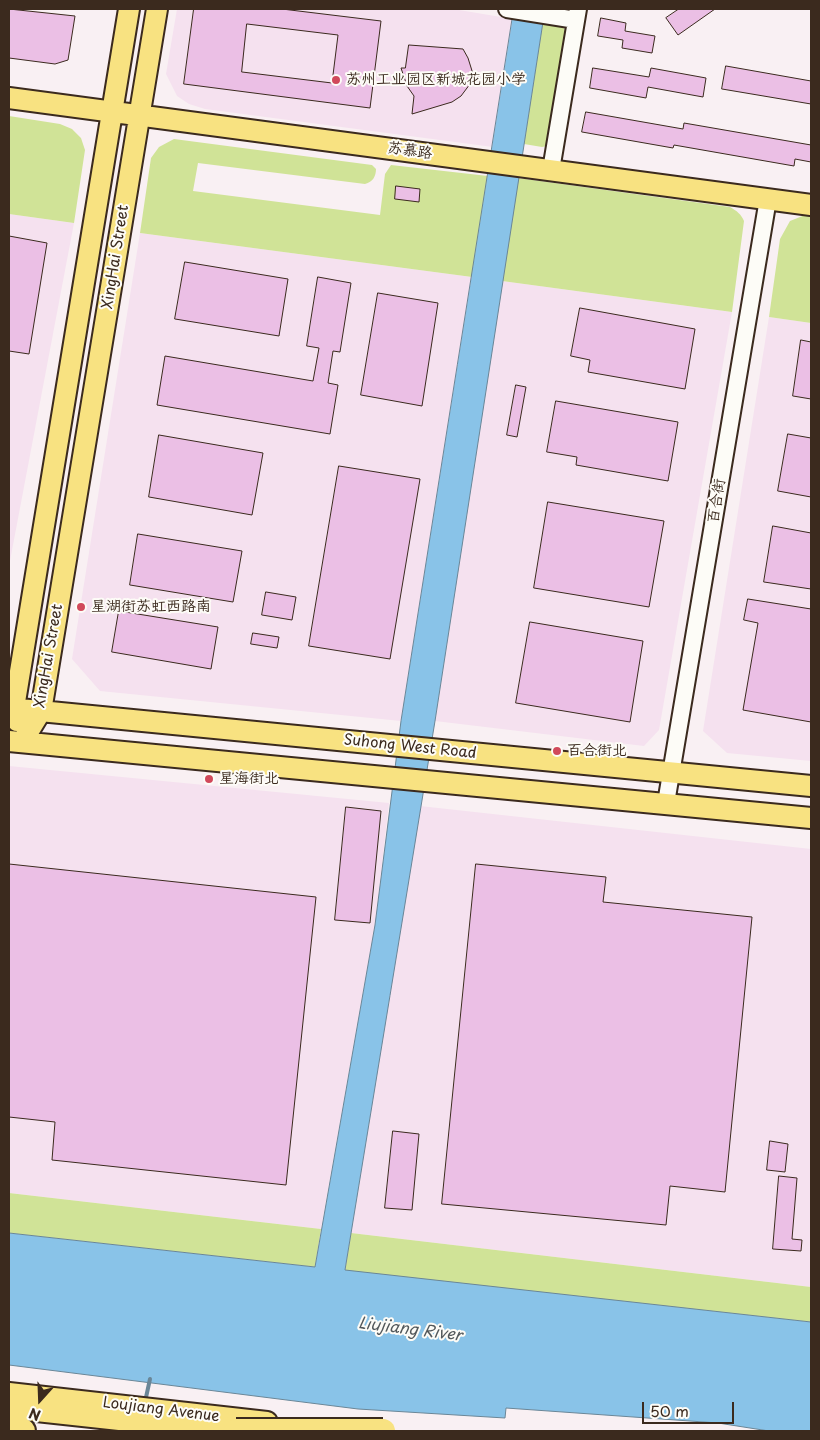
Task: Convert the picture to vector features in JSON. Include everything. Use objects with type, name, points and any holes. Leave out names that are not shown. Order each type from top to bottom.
[{"type":"highway","points":[[9,1406],[238,1431],[384,1431]]},
{"type":"highway","points":[[9,1430],[23,1431]]},
{"type":"main road","name":"XingHai Street","points":[[16,742],[12,708],[129,9]]},
{"type":"main road","name":"XingHai Street","points":[[16,742],[41,711],[157,9]]},
{"type":"main road","name":"苏慕路","points":[[9,98],[811,205]]},
{"type":"main road","name":"Suhong West Road","points":[[12,708],[811,786]]},
{"type":"main road","name":"Suhong West Road","points":[[16,742],[811,818]]},
{"type":"main road","name":"Loujiang Avenue","points":[[9,1393],[343,1431]]},
{"type":"street","points":[[507,9],[548,15],[577,14],[551,170]]},
{"type":"street","name":"百合街","points":[[666,803],[768,199]]},
{"type":"shaded area","name":"苏州工业园区新城花园小学","points":[[177,9],[453,9],[513,19],[493,147],[205,109],[189,104],[177,96],[166,74]]},
{"type":"shaded area","points":[[9,214],[74,223],[9,566]]},
{"type":"shaded area","points":[[140,233],[472,277],[401,721],[100,691],[72,659]]},
{"type":"shaded area","points":[[502,281],[732,312],[659,730],[644,746],[435,721]]},
{"type":"shaded area","points":[[769,317],[811,323],[811,761],[727,753],[703,731]]},
{"type":"shaded area","points":[[9,766],[389,803],[375,925],[321,1229],[9,1193]]},
{"type":"shaded area","points":[[420,806],[811,849],[811,1287],[351,1233]]},
{"type":"green space","points":[[543,21],[561,25],[568,33],[547,146],[542,147],[524,144]]},
{"type":"green space","points":[[9,116],[60,124],[72,129],[81,138],[85,150],[74,223],[9,214]]},
{"type":"green space","points":[[174,139],[372,165],[376,169],[375,176],[370,182],[365,184],[198,163],[193,191],[380,215],[385,174],[391,165],[488,176],[472,277],[140,233],[151,158],[159,147]]},
{"type":"green space","points":[[518,178],[730,207],[737,211],[744,221],[732,312],[502,281]]},
{"type":"green space","points":[[805,215],[811,216],[811,323],[769,317],[780,239],[790,221]]},
{"type":"green space","points":[[9,1193],[321,1229],[315,1267],[9,1233]]},
{"type":"green space","points":[[351,1233],[811,1287],[811,1322],[345,1271]]},
{"type":"water","name":"Liujiang River","points":[[514,9],[545,9],[435,721],[345,1270],[811,1322],[811,1431],[769,1431],[718,1423],[506,1408],[505,1418],[358,1409],[9,1365],[9,1233],[315,1267],[375,925],[401,721]]},
{"type":"building","points":[[9,9],[75,16],[68,60],[55,64],[9,58]]},
{"type":"building","points":[[194,9],[282,9],[381,21],[370,108],[184,84]],"holes":[[[247,24],[338,35],[332,83],[242,72]]]},
{"type":"building","points":[[679,9],[715,9],[678,35],[666,18]]},
{"type":"building","points":[[601,18],[626,23],[625,31],[655,36],[652,53],[622,48],[623,40],[598,36]]},
{"type":"building","points":[[409,45],[463,49],[473,74],[479,74],[478,84],[470,84],[461,96],[452,102],[412,114],[414,96],[407,86],[401,68],[405,68]]},
{"type":"building","points":[[726,66],[811,81],[811,104],[722,89]]},
{"type":"building","points":[[593,68],[649,77],[651,68],[706,78],[703,97],[648,87],[646,98],[590,88]]},
{"type":"building","points":[[586,112],[683,129],[684,123],[811,145],[811,162],[795,159],[794,166],[674,145],[673,148],[582,132]]},
{"type":"building","points":[[396,186],[420,189],[419,202],[395,199]]},
{"type":"building","points":[[9,236],[47,243],[29,354],[9,351]]},
{"type":"building","points":[[185,262],[288,279],[279,336],[175,319]]},
{"type":"building","points":[[318,277],[351,283],[340,352],[333,351],[328,383],[338,385],[330,434],[157,405],[165,356],[313,381],[319,348],[307,346]]},
{"type":"building","points":[[378,293],[438,303],[422,406],[361,395]]},
{"type":"building","points":[[580,308],[695,329],[685,389],[588,372],[590,360],[571,356]]},
{"type":"building","points":[[801,340],[811,342],[811,399],[793,396]]},
{"type":"building","points":[[516,385],[526,387],[517,437],[507,435]]},
{"type":"building","points":[[556,401],[678,422],[668,481],[576,465],[577,457],[547,452]]},
{"type":"building","points":[[788,434],[811,438],[811,497],[778,491]]},
{"type":"building","points":[[159,435],[263,453],[252,515],[149,497]]},
{"type":"building","points":[[339,466],[420,479],[390,659],[309,646]]},
{"type":"building","points":[[548,502],[664,521],[649,607],[534,588]]},
{"type":"building","points":[[773,526],[811,533],[811,589],[764,582]]},
{"type":"building","points":[[138,534],[242,551],[233,602],[130,585]]},
{"type":"building","points":[[266,592],[296,597],[292,620],[262,615]]},
{"type":"building","points":[[748,599],[811,609],[811,722],[743,710],[758,623],[744,620]]},
{"type":"building","points":[[119,611],[218,627],[211,669],[112,652]]},
{"type":"building","points":[[530,622],[643,641],[630,722],[516,703]]},
{"type":"building","points":[[253,633],[279,637],[277,648],[251,644]]},
{"type":"building","points":[[346,807],[381,811],[370,923],[335,920]]},
{"type":"building","points":[[9,864],[316,897],[286,1185],[52,1160],[55,1122],[9,1117]]},
{"type":"building","points":[[476,864],[606,877],[603,902],[752,917],[725,1192],[670,1186],[666,1225],[442,1204]]},
{"type":"building","points":[[393,1131],[419,1134],[412,1210],[385,1208]]},
{"type":"building","points":[[770,1141],[788,1144],[785,1172],[767,1170]]},
{"type":"building","points":[[779,1176],[797,1178],[792,1239],[802,1240],[801,1251],[773,1249]]},
{"type":"waterway","points":[[145,1402],[150,1379]]},
{"type":"place","name":"苏州工业园区新城花园小学","points":[[336,80]]},
{"type":"place","name":"星湖街苏虹西路南","points":[[81,607]]},
{"type":"place","name":"百合街北","points":[[557,751]]},
{"type":"place","name":"星海街北","points":[[209,779]]}]
